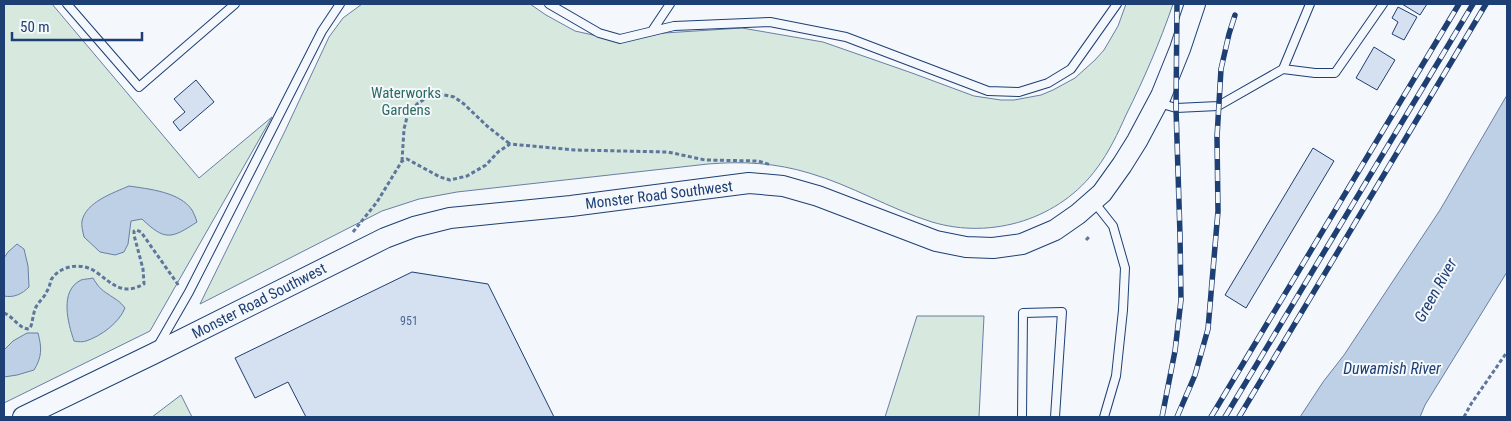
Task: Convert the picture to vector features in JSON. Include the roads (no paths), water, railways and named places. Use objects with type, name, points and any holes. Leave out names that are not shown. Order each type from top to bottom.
[{"type":"street","name":"Monster Road Southwest","points":[[23,417],[385,238],[414,227],[450,218],[571,206],[749,183],[783,186],[818,196],[936,241],[966,248],[993,248],[1022,244],[1055,230],[1093,200],[1102,192],[1122,165],[1158,103],[1180,49],[1195,4]]},
{"type":"lane","points":[[68,4],[139,88],[235,4]]},
{"type":"lane","points":[[153,354],[186,296],[322,31],[340,4]]},
{"type":"lane","points":[[549,4],[599,34],[620,39],[674,26],[770,22],[846,37],[988,91],[1019,92],[1048,83],[1071,69],[1117,4]]},
{"type":"lane","points":[[652,31],[670,4]]},
{"type":"lane","points":[[1283,69],[1310,4]]},
{"type":"lane","points":[[1158,103],[1176,108],[1218,106],[1283,69],[1315,73],[1335,73],[1383,4]]},
{"type":"lane","points":[[1093,200],[1113,226],[1125,268],[1116,376],[1104,417]]},
{"type":"lane","points":[[1022,417],[1023,313],[1062,312],[1055,417]]},
{"type":"water","name":"Duwamish River","points":[[1507,95],[1507,272],[1425,405],[1420,417],[1300,417],[1344,355],[1440,210]]},
{"type":"water","points":[[129,186],[163,192],[180,199],[192,210],[197,222],[181,232],[168,235],[157,231],[142,219],[131,221],[128,244],[124,252],[115,255],[100,252],[84,237],[82,223],[85,214],[94,203]]},
{"type":"water","points":[[17,244],[24,249],[28,266],[29,287],[18,295],[4,296],[4,258]]},
{"type":"water","points":[[93,278],[101,289],[125,308],[114,324],[98,336],[86,341],[74,341],[69,325],[67,308],[70,292],[74,285],[81,280]]},
{"type":"water","points":[[27,333],[38,333],[41,352],[37,365],[34,370],[4,377],[4,350],[13,341]]},
{"type":"railway","points":[[1162,417],[1175,351],[1181,300],[1176,108],[1177,4]]},
{"type":"railway","points":[[1211,417],[1459,4]]},
{"type":"railway","points":[[1225,417],[1473,4]]},
{"type":"railway","points":[[1239,417],[1486,4]]},
{"type":"railway","points":[[1177,417],[1195,375],[1208,329],[1218,211],[1217,137],[1221,69],[1235,15]]},
{"type":"park label","name":"Waterworks Gardens","points":[[406,102]]},
{"type":"water label","name":"Green River","points":[[1435,290]]}]
